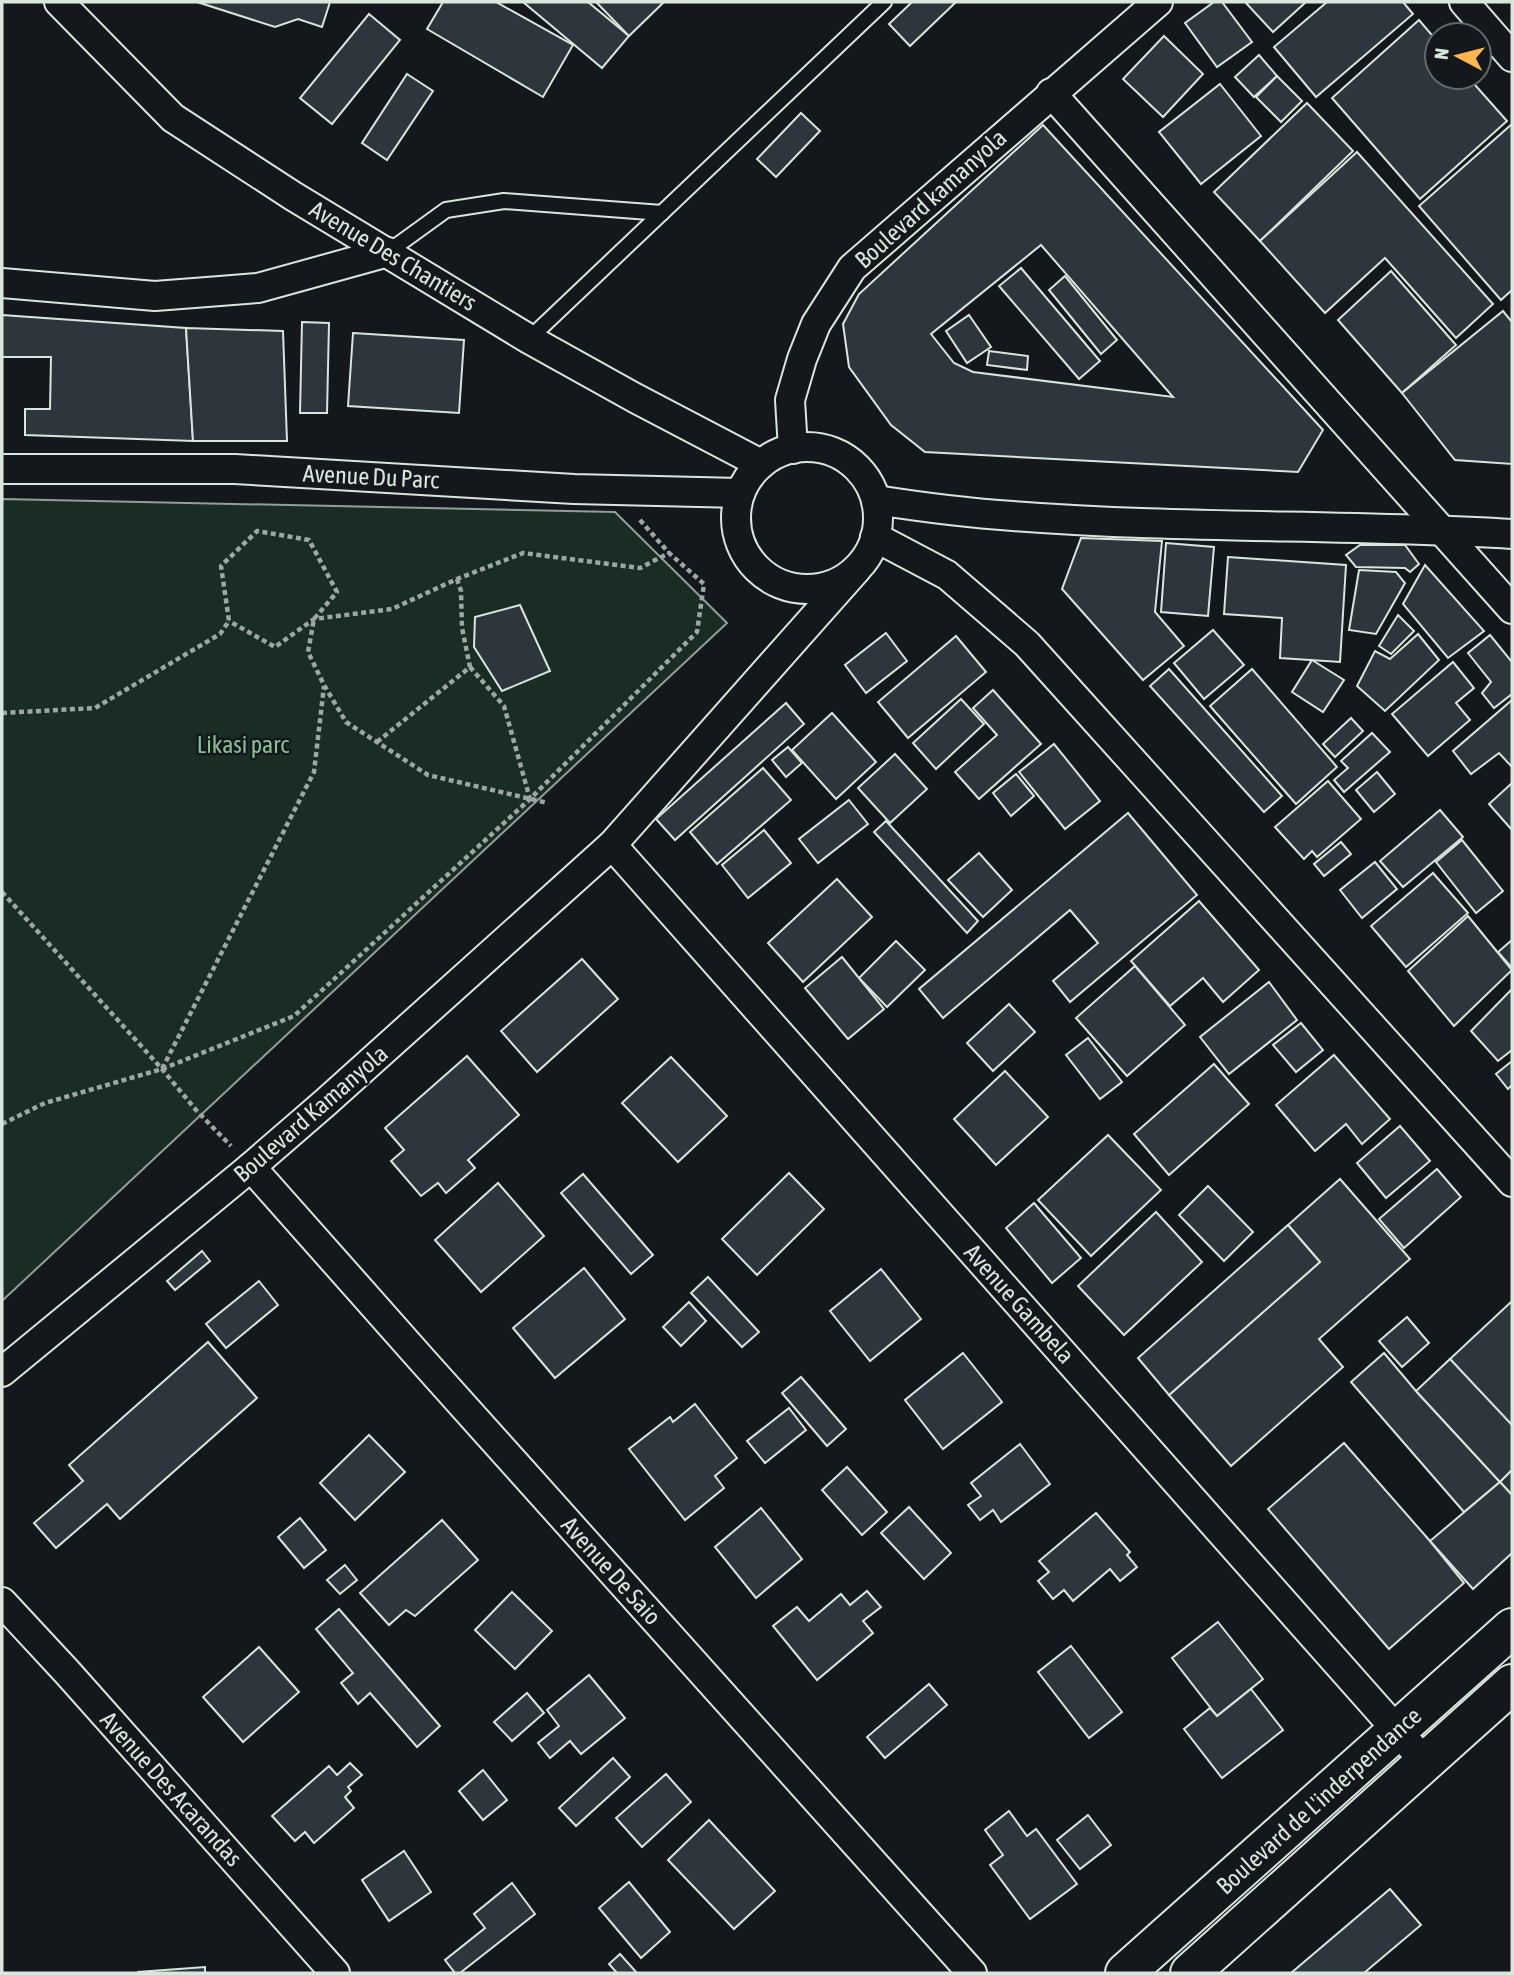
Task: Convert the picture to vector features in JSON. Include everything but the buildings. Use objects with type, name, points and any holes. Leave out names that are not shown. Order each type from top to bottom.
[{"type":"highway","name":"Boulevard de L'inderpendance","points":[[1125,1973],[1512,1628]]},
{"type":"highway","name":"Boulevard de L'inderpendance","points":[[1190,1973],[1512,1684]]},
{"type":"street","name":"Avenue Des Chantiers","points":[[59,2],[173,118],[293,195],[529,339],[761,464]]},
{"type":"street","name":"Boulevard kamanyola","points":[[793,449],[790,400],[802,359],[816,324],[852,268],[1158,2]]},
{"type":"street","points":[[1464,2],[1512,57]]},
{"type":"street","points":[[1051,93],[1512,609]]},
{"type":"street","points":[[2,284],[155,296],[220,292],[258,288],[387,252]]},
{"type":"street","points":[[810,447],[844,458],[858,469],[876,500],[875,537],[865,560],[839,582],[819,589],[798,589],[777,583],[760,572],[746,555],[738,536],[736,514],[740,493],[749,477],[761,464],[776,454],[793,449],[810,447]]},
{"type":"street","name":"Avenue Du Parc","points":[[2,469],[235,469],[574,488],[740,493]]},
{"type":"street","points":[[876,500],[954,511],[1073,520],[1441,529],[1512,534]]},
{"type":"street","points":[[875,537],[947,575],[1027,644],[1512,1182]]},
{"type":"street","name":"Boulevard Kamanyola","points":[[2,1372],[251,1167],[612,845],[856,569]]},
{"type":"street","name":"Avenue Gambela","points":[[612,845],[1425,1762]]},
{"type":"street","name":"Avenue De Saio","points":[[251,1167],[972,1973]]},
{"type":"street","name":"Avenue Des Acarandas","points":[[4,1604],[335,1973]]},
{"type":"lane","points":[[529,339],[884,2]]},
{"type":"lane","points":[[387,252],[446,210],[504,201],[662,213]]},
{"type":"path","points":[[2,1124],[45,1103],[162,1069],[294,1016],[530,799],[697,632],[704,584],[669,553],[637,517]]},
{"type":"path","points":[[2,713],[95,708],[220,634],[229,621],[221,566],[257,531],[309,540],[337,592],[314,619],[275,647],[229,621]]},
{"type":"path","points":[[314,619],[391,609],[523,553],[640,568],[669,553]]},
{"type":"path","points":[[457,579],[461,591],[462,628],[470,667],[504,706],[530,799]]},
{"type":"path","points":[[314,619],[309,652],[324,685],[346,722],[428,775],[548,803]]},
{"type":"path","points":[[376,742],[470,667]]},
{"type":"path","points":[[162,1069],[314,772],[324,685]]},
{"type":"path","points":[[2,892],[196,1110],[251,1167]]},
{"type":"green space","name":"Likasi parc","points":[[2,499],[615,512],[727,623],[2,1301]]}]
